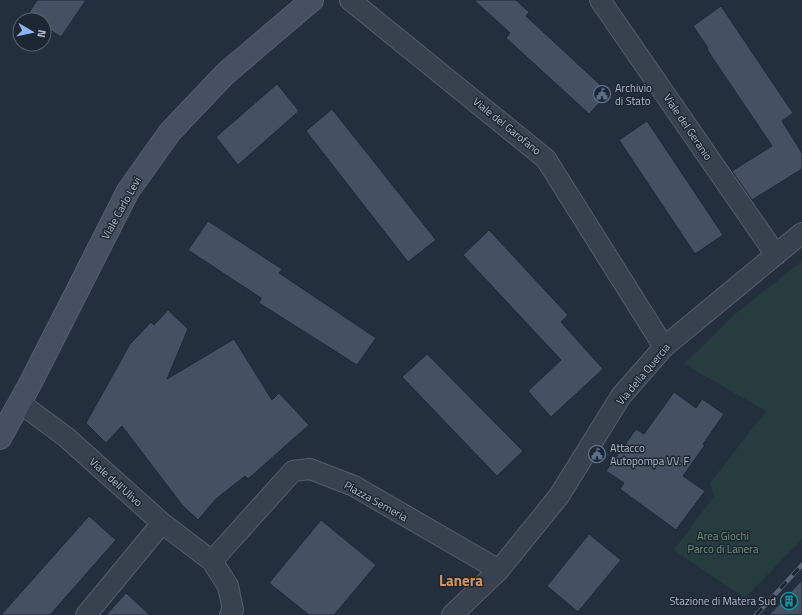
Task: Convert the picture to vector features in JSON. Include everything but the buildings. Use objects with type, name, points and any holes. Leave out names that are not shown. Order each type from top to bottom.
[{"type":"main road","name":"Viale Carlo Levi","points":[[0,438],[20,403],[128,191],[170,132],[225,74],[312,0]]},
{"type":"street","name":"Viale del Garofano","points":[[350,0],[546,158],[664,346]]},
{"type":"street","name":"Viale del Geranio","points":[[600,0],[776,255]]},
{"type":"street","name":"Via della Quercia","points":[[452,615],[499,570],[559,496],[621,396],[664,346],[802,233]]},
{"type":"street","name":"Viale dell'Ulivo","points":[[20,403],[66,437],[162,523],[212,561]]},
{"type":"street","name":"Piazza Semeria","points":[[212,561],[292,470],[310,469],[354,486],[499,570]]},
{"type":"street","points":[[86,615],[162,523]]},
{"type":"street","points":[[212,561],[228,586],[233,610],[230,615]]},
{"type":"green space","name":"Area Giochi Parco di Lanera","points":[[802,261],[802,539],[745,598],[674,550],[714,496],[710,483],[766,411],[684,364],[734,315]]},
{"type":"railway","points":[[756,615],[802,565]]},
{"type":"place","name":"Archivio di Stato","points":[[602,94]]},
{"type":"place","name":"Attacco Autopompa VV. F","points":[[597,454]]},
{"type":"place","name":"Stazione di Matera Sud","points":[[789,601]]},
{"type":"district","name":"Lanera","points":[[461,581]]}]
